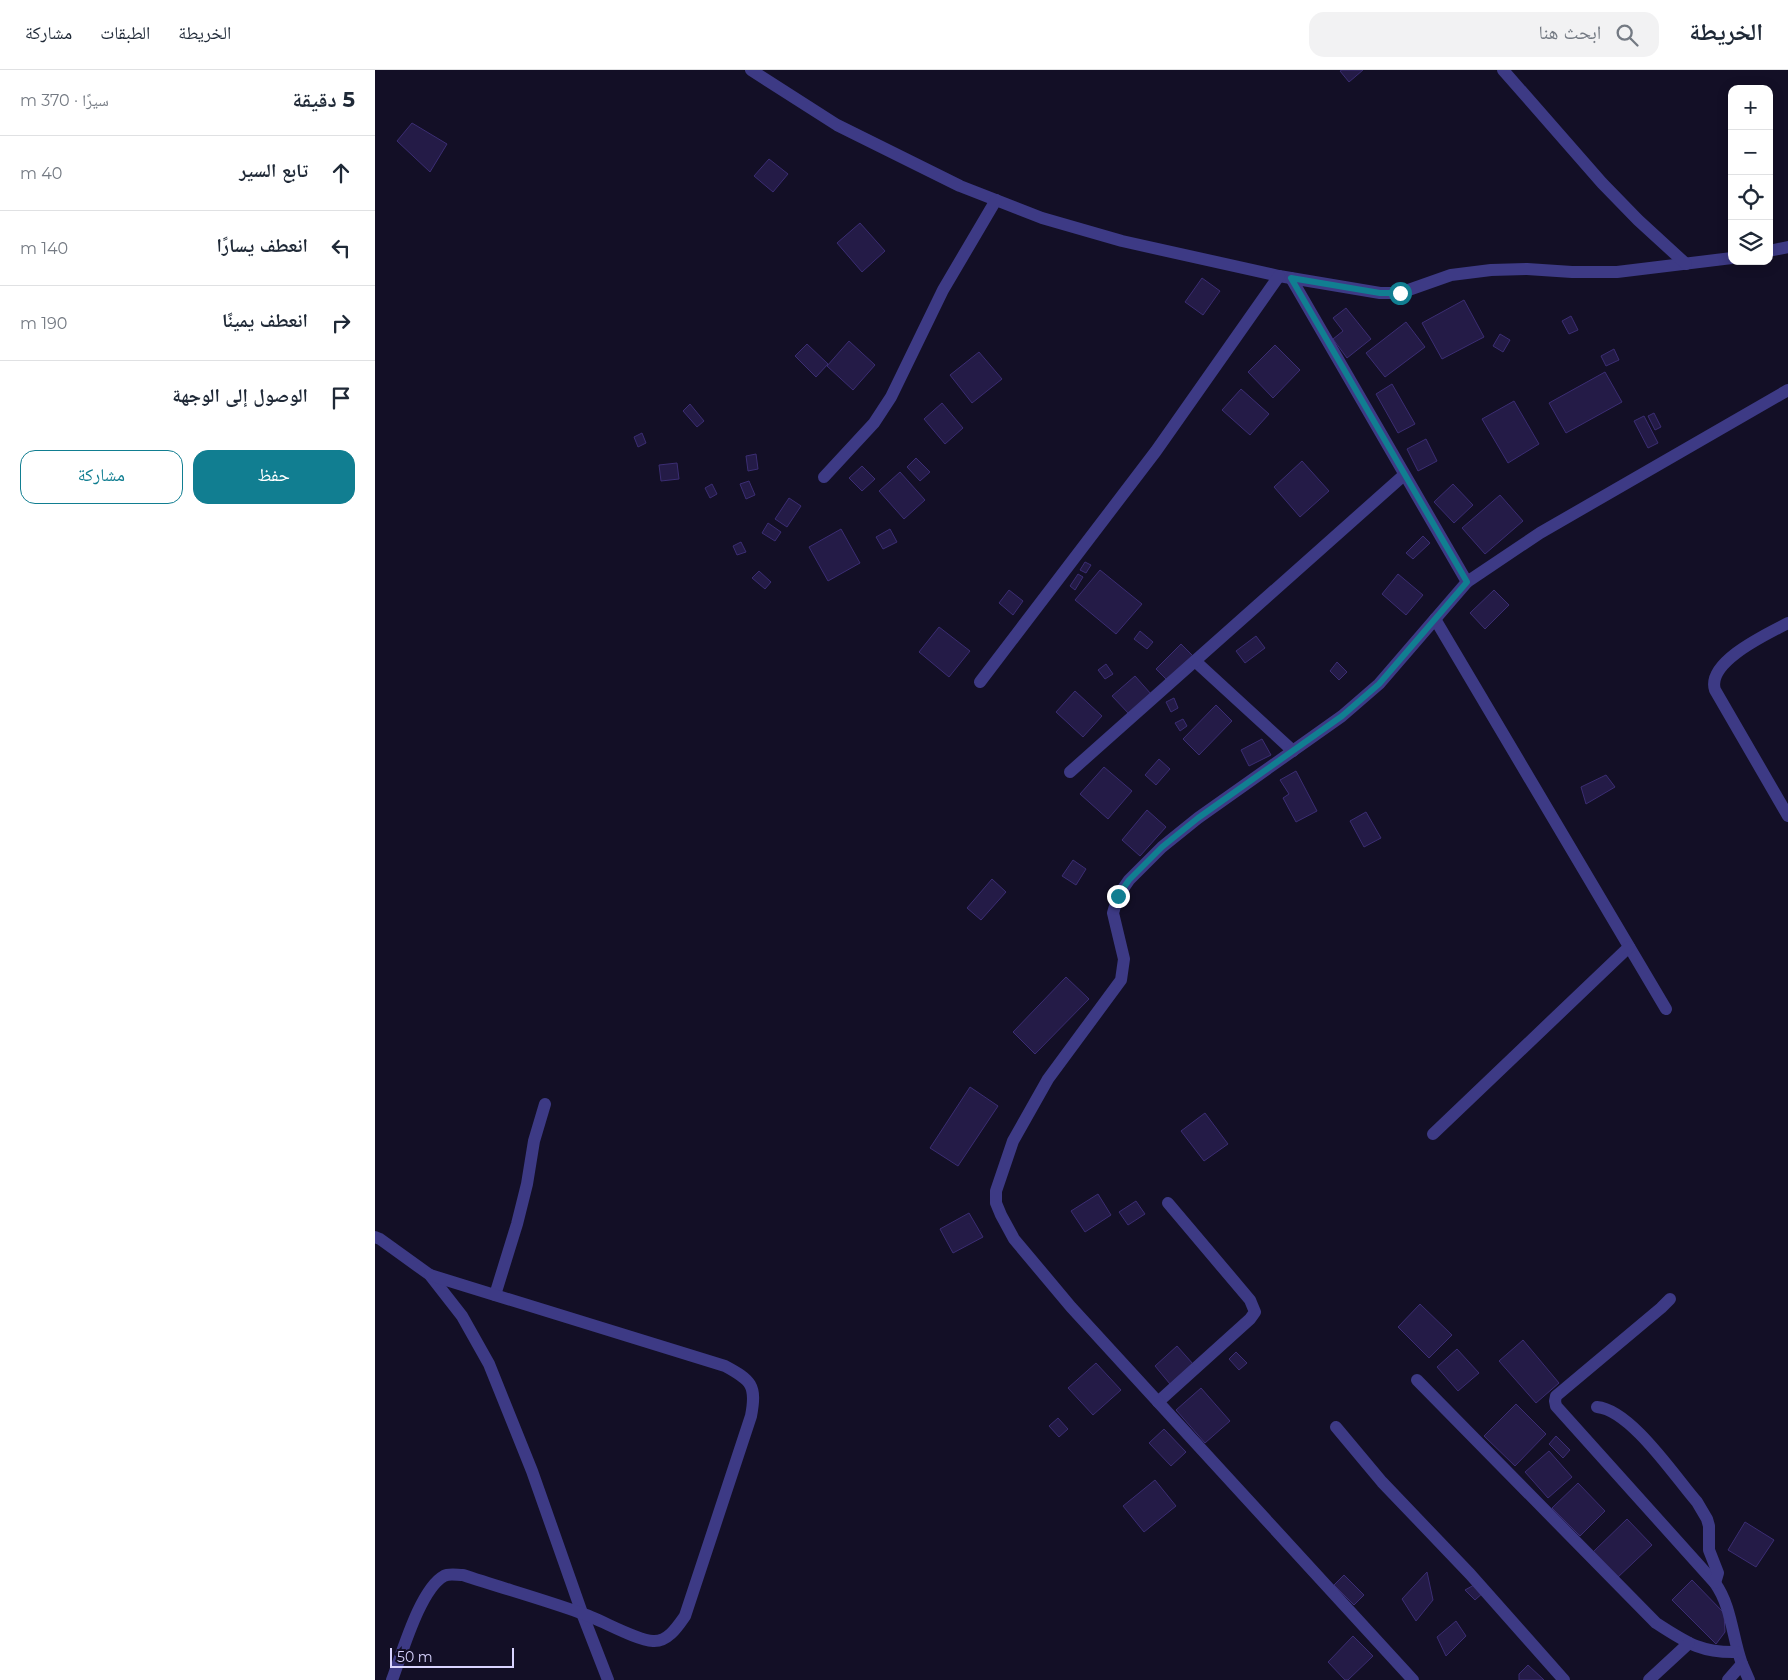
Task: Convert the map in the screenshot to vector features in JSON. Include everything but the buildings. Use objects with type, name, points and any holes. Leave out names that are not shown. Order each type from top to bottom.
[{"type":"street","points":[[751,70],[837,125],[960,186],[1042,218],[1122,242],[1285,277],[1380,293],[1400,293],[1451,276],[1491,270],[1527,269],[1617,272],[1728,259]]},
{"type":"street","points":[[1503,70],[1602,183],[1638,220],[1686,264]]},
{"type":"street","points":[[824,476],[873,423],[891,397],[943,290],[996,200]]},
{"type":"street","points":[[1773,250],[1788,247]]},
{"type":"street","points":[[1285,277],[1467,582]]},
{"type":"street","points":[[980,682],[1156,451],[1285,277]]},
{"type":"street","points":[[1413,1680],[1071,1307],[1013,1239],[1001,1215],[996,1191],[1013,1141],[1048,1079],[1121,980],[1123,959],[1113,913],[1118,896],[1129,880],[1162,847],[1198,818],[1342,716],[1379,684],[1467,582],[1540,534],[1788,390]]},
{"type":"street","points":[[1070,772],[1404,475]]},
{"type":"street","points":[[1435,619],[1666,1009]]},
{"type":"street","points":[[1786,809],[1713,684],[1715,675],[1728,659],[1759,638],[1788,623]]},
{"type":"street","points":[[1195,661],[1293,751]]},
{"type":"street","points":[[1433,1134],[1629,947]]},
{"type":"street","points":[[495,1295],[517,1224],[545,1104]]},
{"type":"street","points":[[1158,1402],[1250,1319],[1255,1312],[1250,1300],[1168,1203]]},
{"type":"street","points":[[375,1237],[381,1239],[430,1275],[462,1316],[489,1364],[532,1471],[582,1613],[608,1680]]},
{"type":"street","points":[[393,1680],[419,1609],[428,1592],[446,1575],[463,1576],[582,1613],[639,1637],[654,1641],[663,1639],[671,1634],[685,1616],[751,1416],[754,1398],[751,1386],[742,1375],[725,1366],[430,1275]]},
{"type":"street","points":[[1670,1299],[1556,1396],[1556,1406],[1715,1583],[1727,1604],[1737,1652],[1749,1680]]},
{"type":"street","points":[[1417,1380],[1656,1623],[1701,1648],[1718,1652],[1737,1652]]},
{"type":"street","points":[[1597,1407],[1605,1408],[1624,1418],[1643,1437],[1704,1512],[1709,1526],[1709,1550],[1718,1574],[1715,1583]]},
{"type":"street","points":[[1335,1427],[1382,1482],[1470,1574],[1564,1680]]},
{"type":"street","points":[[1649,1680],[1689,1643]]},
{"type":"street","points":[[1728,1680],[1741,1664]]},
{"type":"route","points":[[1118,896],[1129,880],[1162,847],[1198,818],[1342,716],[1379,684],[1467,582],[1291,278],[1380,293],[1400,293]]}]
